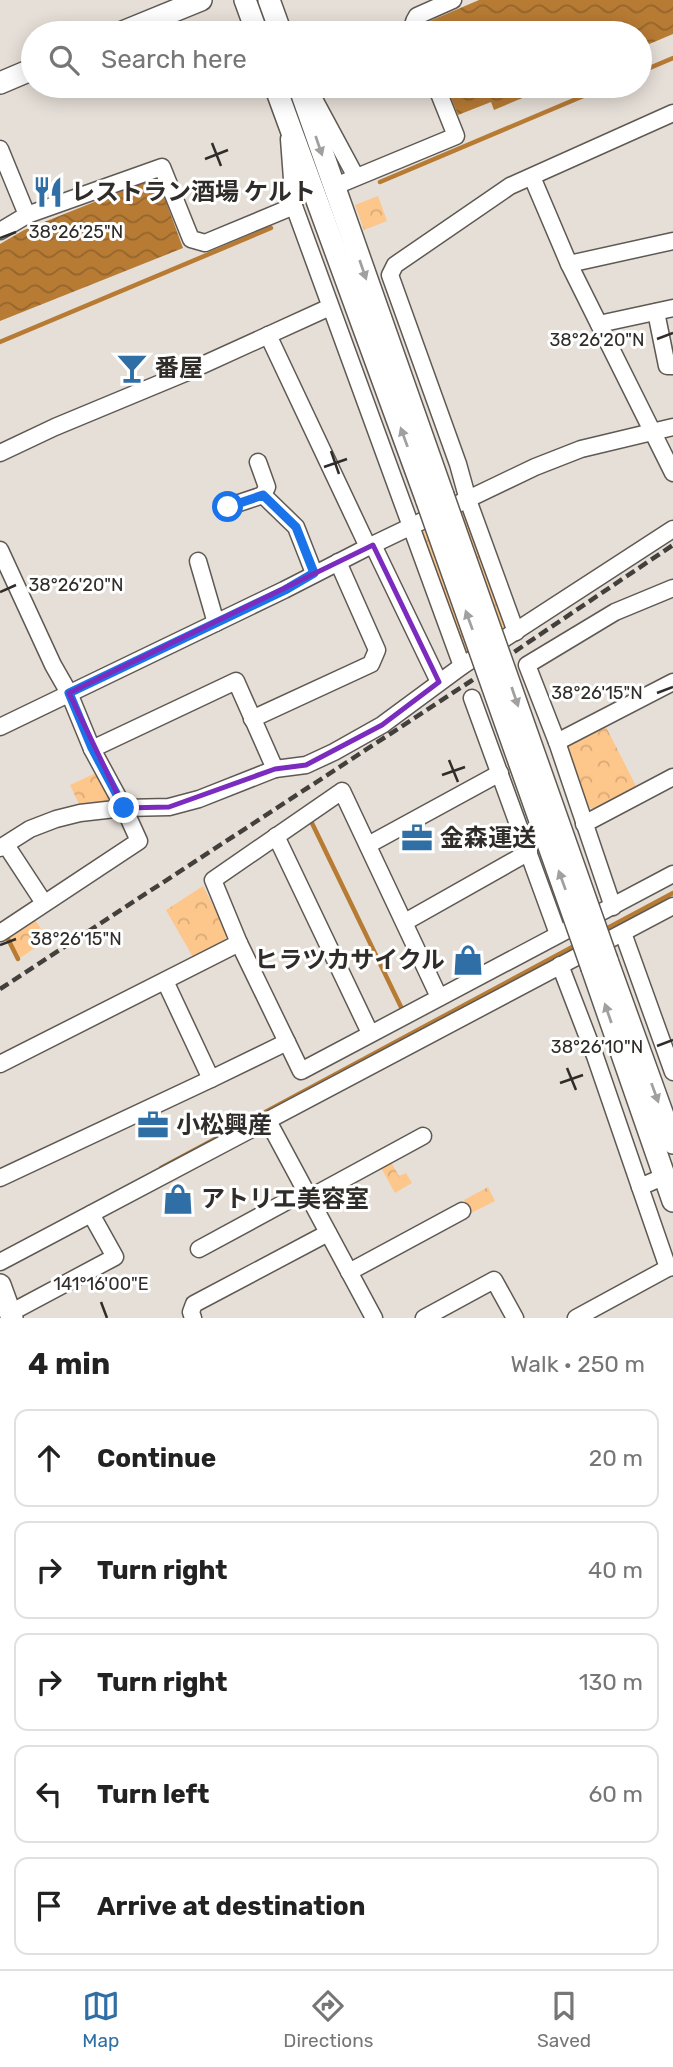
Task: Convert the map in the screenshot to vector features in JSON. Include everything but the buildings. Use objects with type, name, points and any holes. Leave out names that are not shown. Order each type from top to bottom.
[{"type":"street","points":[[149,21],[201,0]]},
{"type":"street","points":[[246,0],[253,21]]},
{"type":"street","points":[[269,0],[277,21]]},
{"type":"street","points":[[414,21],[417,16],[453,0]]},
{"type":"street","points":[[0,83],[21,74]]},
{"type":"street","points":[[279,98],[435,498]]},
{"type":"street","points":[[303,98],[435,498],[600,964],[673,1201]]},
{"type":"street","points":[[313,98],[356,177]]},
{"type":"street","points":[[333,187],[456,136],[441,98]]},
{"type":"street","points":[[516,632],[390,275],[395,265],[510,186],[673,113]]},
{"type":"street","points":[[287,121],[294,206],[462,666]]},
{"type":"street","points":[[0,149],[27,215]]},
{"type":"street","points":[[0,231],[27,215],[162,167],[191,239],[205,243],[294,206]]},
{"type":"street","points":[[532,177],[569,264],[673,473]]},
{"type":"street","points":[[569,264],[673,241]]},
{"type":"street","points":[[0,453],[330,307]]},
{"type":"street","points":[[599,324],[673,308]]},
{"type":"street","points":[[656,312],[667,366],[673,366]]},
{"type":"street","points":[[268,335],[439,682]]},
{"type":"street","points":[[0,727],[535,467],[581,449],[673,427]]},
{"type":"street","points":[[228,507],[263,495],[267,487],[258,462]]},
{"type":"street","points":[[263,495],[296,527],[314,573]]},
{"type":"street","points":[[44,903],[3,846],[30,829],[80,813],[169,807],[198,799],[275,769],[306,765],[334,752],[382,725],[462,666],[673,529]]},
{"type":"street","points":[[0,550],[53,666],[69,693],[92,748],[139,841],[0,933]]},
{"type":"street","points":[[198,561],[216,623]]},
{"type":"street","points":[[252,719],[371,664],[376,650],[338,562]]},
{"type":"street","points":[[613,906],[557,742],[527,665],[615,612],[673,588]]},
{"type":"street","points":[[92,748],[236,681],[275,769]]},
{"type":"street","points":[[557,742],[673,682]]},
{"type":"street","points":[[472,698],[558,934]]},
{"type":"street","points":[[368,845],[500,773]]},
{"type":"street","points":[[584,824],[673,777]]},
{"type":"street","points":[[439,997],[342,791],[213,880],[239,943],[301,1071],[338,1057],[370,1033],[439,997],[558,934],[613,906],[673,874]]},
{"type":"street","points":[[276,836],[370,1033]]},
{"type":"street","points":[[405,922],[530,852]]},
{"type":"street","points":[[0,1262],[673,906]]},
{"type":"street","points":[[623,933],[673,1072]]},
{"type":"street","points":[[0,1063],[239,943]]},
{"type":"street","points":[[600,964],[673,1143]]},
{"type":"street","points":[[559,965],[595,1056],[670,1268],[576,1318]]},
{"type":"street","points":[[165,981],[211,1079]]},
{"type":"street","points":[[0,1178],[286,1042]]},
{"type":"street","points":[[338,1057],[348,1077]]},
{"type":"street","points":[[268,1121],[374,1318]]},
{"type":"street","points":[[199,1249],[423,1136]]},
{"type":"street","points":[[640,1187],[665,1176]]},
{"type":"street","points":[[349,1272],[462,1211]]},
{"type":"street","points":[[0,1285],[11,1315],[115,1257],[91,1214]]},
{"type":"street","points":[[193,1318],[191,1312],[194,1304],[328,1233]]},
{"type":"street","points":[[424,1318],[494,1280],[515,1318]]},
{"type":"highlighted area","points":[[373,545],[439,682],[382,725],[306,765],[275,769],[169,807],[124,808],[69,693]]},
{"type":"green space","points":[[378,196],[387,221],[364,230],[355,205]]},
{"type":"green space","points":[[467,511],[510,631],[464,657],[420,533]]},
{"type":"green space","points":[[604,723],[637,788],[595,809],[585,807],[566,751],[569,741]]},
{"type":"green space","points":[[98,772],[109,796],[106,803],[80,806],[70,785]]},
{"type":"green space","points":[[203,886],[228,934],[222,945],[194,959],[166,910]]},
{"type":"green space","points":[[35,920],[48,939],[20,958],[9,937]]},
{"type":"green space","points":[[386,1162],[392,1164],[399,1176],[406,1173],[412,1183],[395,1193],[380,1166]]},
{"type":"green space","points":[[488,1187],[495,1201],[471,1213],[464,1200]]},
{"type":"water","points":[[479,0],[673,0],[673,34],[652,43],[652,21],[430,21]]},
{"type":"water","points":[[451,98],[522,98],[494,110],[491,102],[458,115]]},
{"type":"water","points":[[157,177],[183,248],[0,321],[0,244],[24,230]]},
{"type":"waterway","points":[[652,67],[673,58]]},
{"type":"waterway","points":[[380,182],[579,98]]},
{"type":"waterway","points":[[0,342],[271,228]]},
{"type":"waterway","points":[[310,819],[402,1009]]},
{"type":"waterway","points":[[602,931],[673,893]]},
{"type":"waterway","points":[[6,935],[18,959]]},
{"type":"waterway","points":[[161,1168],[576,945]]},
{"type":"railway","points":[[0,989],[471,681],[673,545]]},
{"type":"place","name":"レストラン酒場 ケルト","points":[[48,192]]},
{"type":"place","name":"番屋","points":[[132,368]]},
{"type":"place","name":"金森運送","points":[[417,838]]},
{"type":"place","name":"ヒラツカサイクル","points":[[468,960]]},
{"type":"place","name":"小松興産","points":[[153,1125]]},
{"type":"place","name":"アトリエ美容室","points":[[178,1199]]},
{"type":"route","points":[[124,808],[92,748],[69,693],[285,590],[314,573],[296,527],[263,495],[228,507]]}]
